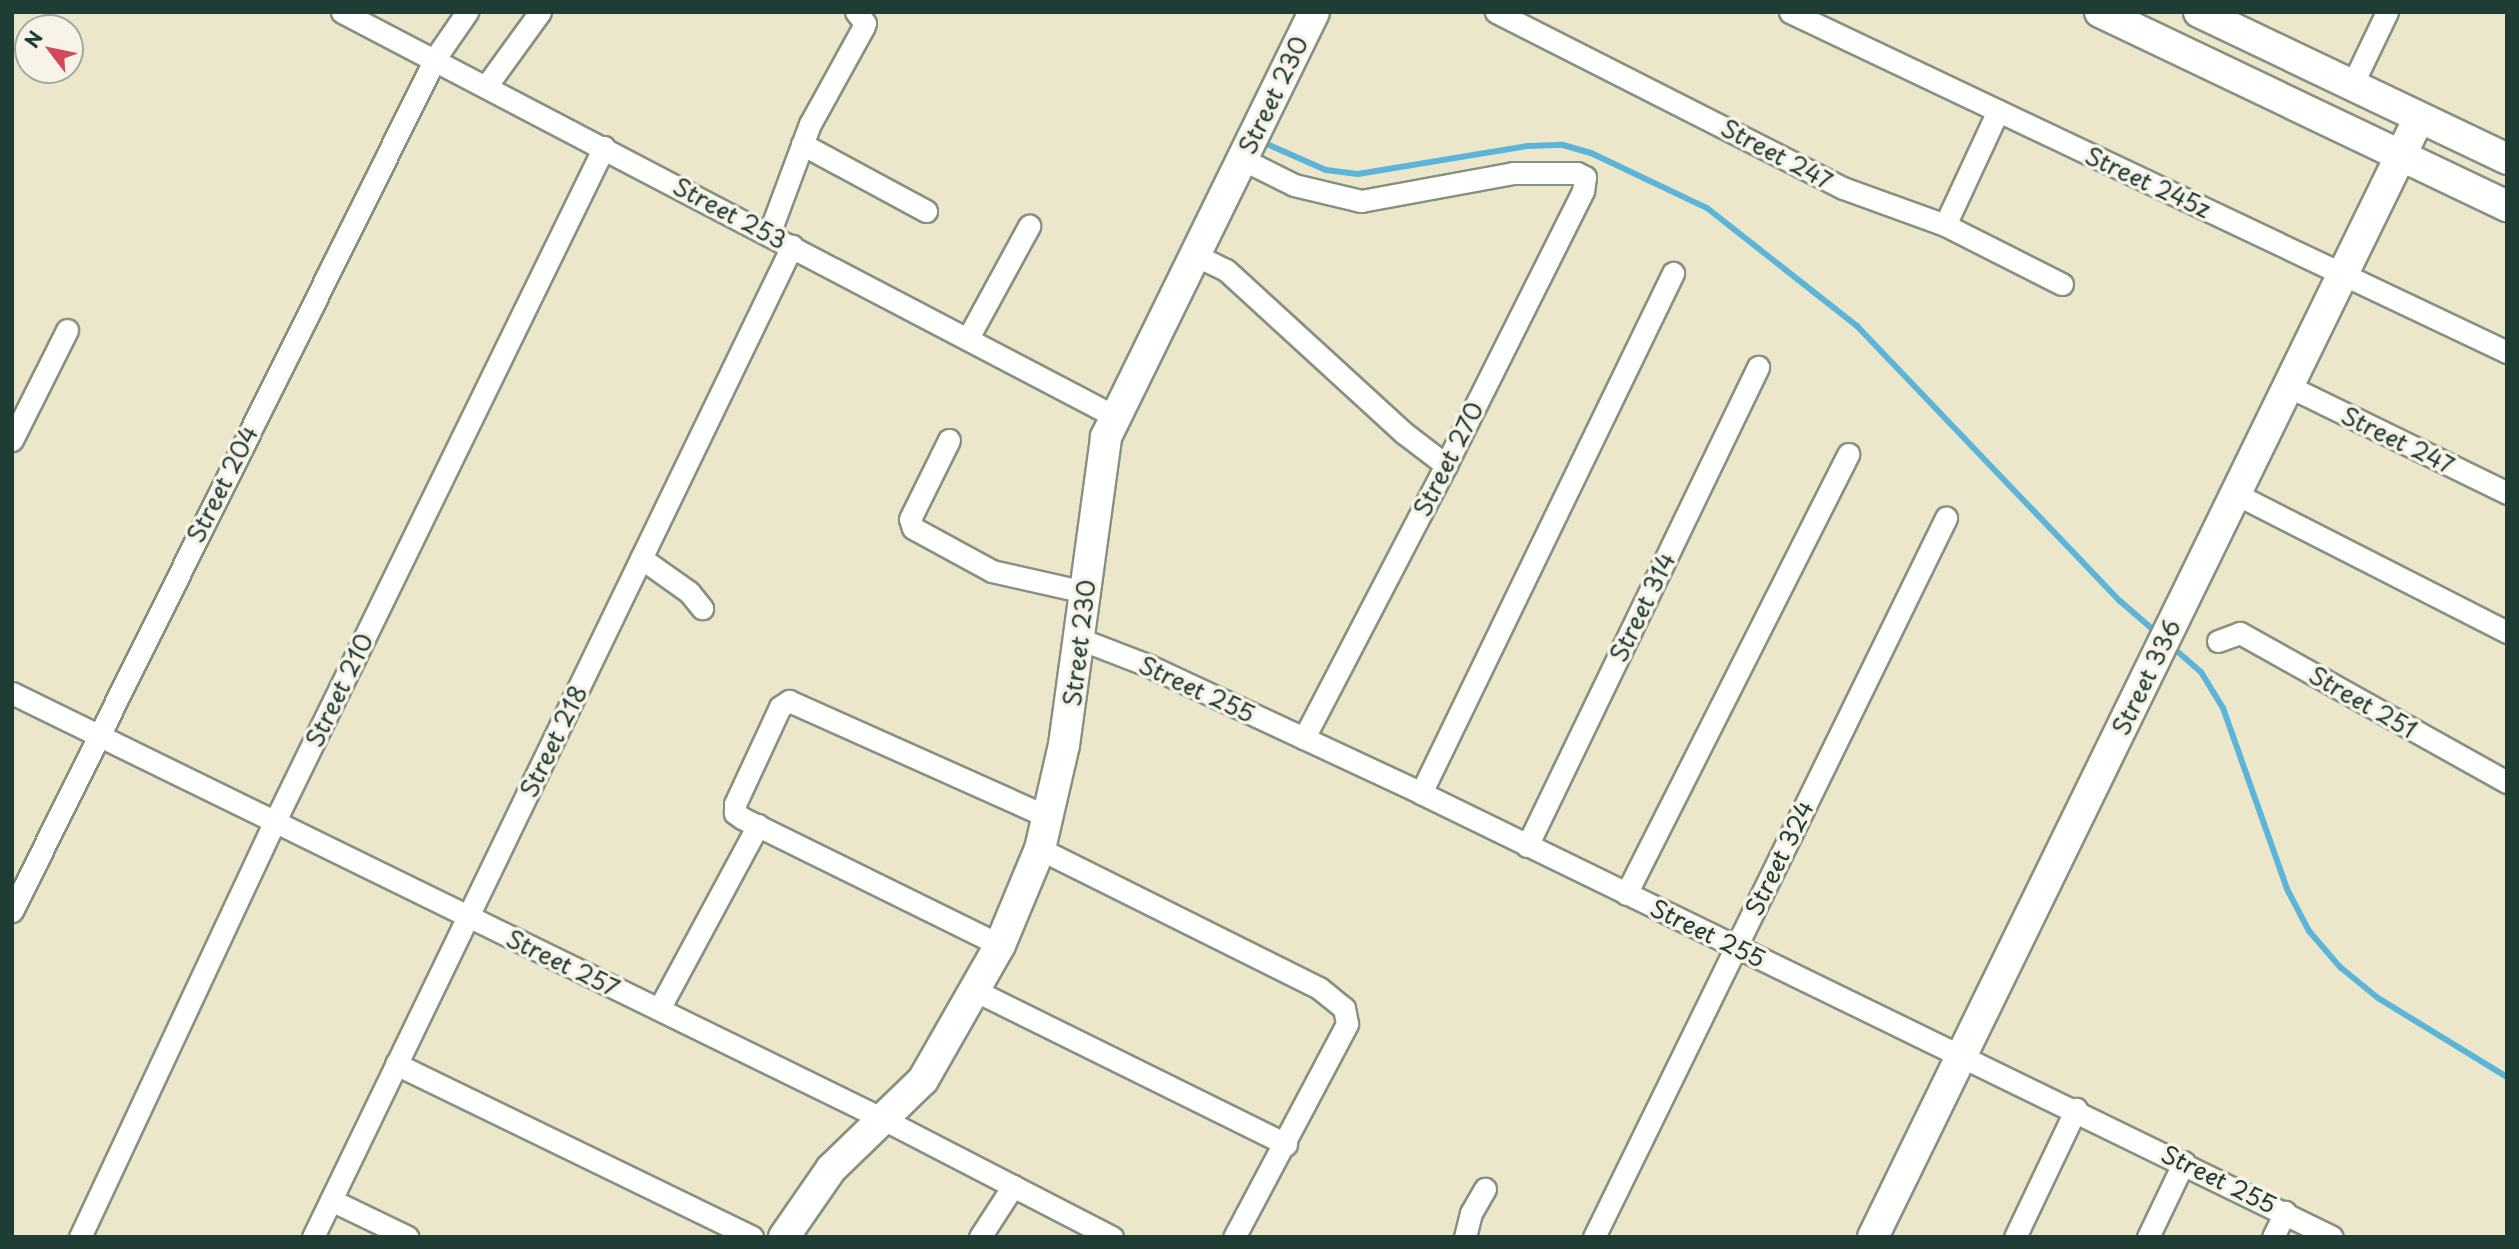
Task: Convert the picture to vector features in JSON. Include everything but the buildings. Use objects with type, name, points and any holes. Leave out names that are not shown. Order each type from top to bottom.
[{"type":"street","name":"Street 253","points":[[342,12],[381,20],[436,57],[487,85],[1116,416]]},
{"type":"street","name":"Street 204","points":[[12,911],[97,734],[436,57],[467,12]]},
{"type":"street","points":[[487,85],[540,12]]},
{"type":"street","points":[[769,234],[802,144],[865,23],[856,12]]},
{"type":"street","name":"Street 230","points":[[784,1237],[831,1169],[923,1080],[1000,945],[1040,849],[1048,817],[1080,639],[1106,437],[1314,12]]},
{"type":"street","name":"Street 247","points":[[1496,12],[1843,188],[1945,225],[2062,284]]},
{"type":"street","name":"Street 245z","points":[[1790,12],[2507,352]]},
{"type":"street","points":[[2101,12],[2507,206]]},
{"type":"street","points":[[2199,12],[2507,159]]},
{"type":"street","points":[[2352,85],[2387,12]]},
{"type":"street","points":[[1945,225],[1998,111]]},
{"type":"street","name":"Street 336","points":[[1874,1237],[2419,118]]},
{"type":"street","points":[[802,144],[926,211]]},
{"type":"street","name":"Street 210","points":[[80,1237],[275,821],[604,147]]},
{"type":"street","name":"Street 270","points":[[1242,159],[1294,185],[1361,201],[1513,173],[1577,173],[1585,177],[1583,191],[1446,465],[1304,738]]},
{"type":"street","points":[[968,338],[1029,226]]},
{"type":"street","name":"Street 218","points":[[313,1237],[792,246]]},
{"type":"street","points":[[1195,255],[1226,270],[1404,433],[1446,465]]},
{"type":"street","points":[[1420,793],[1673,273]]},
{"type":"street","points":[[12,440],[67,330]]},
{"type":"street","name":"Street 314","points":[[1527,846],[1758,368]]},
{"type":"street","name":"Street 247","points":[[2288,386],[2507,493]]},
{"type":"street","points":[[950,440],[910,519],[913,528],[992,571],[1085,592]]},
{"type":"street","points":[[1626,894],[1848,453]]},
{"type":"street","points":[[2236,494],[2507,632]]},
{"type":"street","name":"Street 324","points":[[1594,1237],[1946,518]]},
{"type":"street","points":[[641,558],[680,585],[702,608]]},
{"type":"street","name":"Street 251","points":[[2218,641],[2240,633],[2507,782]]},
{"type":"street","name":"Street 255","points":[[1080,639],[1147,665],[1420,793],[1736,947],[1963,1053],[2332,1237]]},
{"type":"street","name":"Street 257","points":[[12,693],[883,1119],[1112,1237]]},
{"type":"street","points":[[1000,945],[735,813],[735,804],[780,707],[789,701],[1048,817]]},
{"type":"street","points":[[659,1009],[758,825]]},
{"type":"street","points":[[1040,849],[1337,998],[1347,1024],[1286,1144],[1234,1237]]},
{"type":"street","points":[[976,991],[1286,1144]]},
{"type":"street","points":[[396,1064],[752,1237]]},
{"type":"street","points":[[2015,1237],[2076,1109]]},
{"type":"street","points":[[2148,1237],[2184,1162]]},
{"type":"street","points":[[980,1237],[1013,1186]]},
{"type":"street","points":[[1465,1237],[1471,1213],[1485,1189]]},
{"type":"street","points":[[331,1200],[408,1237]]},
{"type":"street","points":[[2273,1237],[2285,1212]]},
{"type":"waterway","points":[[1269,145],[1326,170],[1358,174],[1528,146],[1563,145],[1591,153],[1707,208],[1857,326],[2120,601],[2157,633]]},
{"type":"waterway","points":[[2170,645],[2201,672],[2223,708],[2287,889],[2309,931],[2340,967],[2378,998],[2507,1077]]}]
